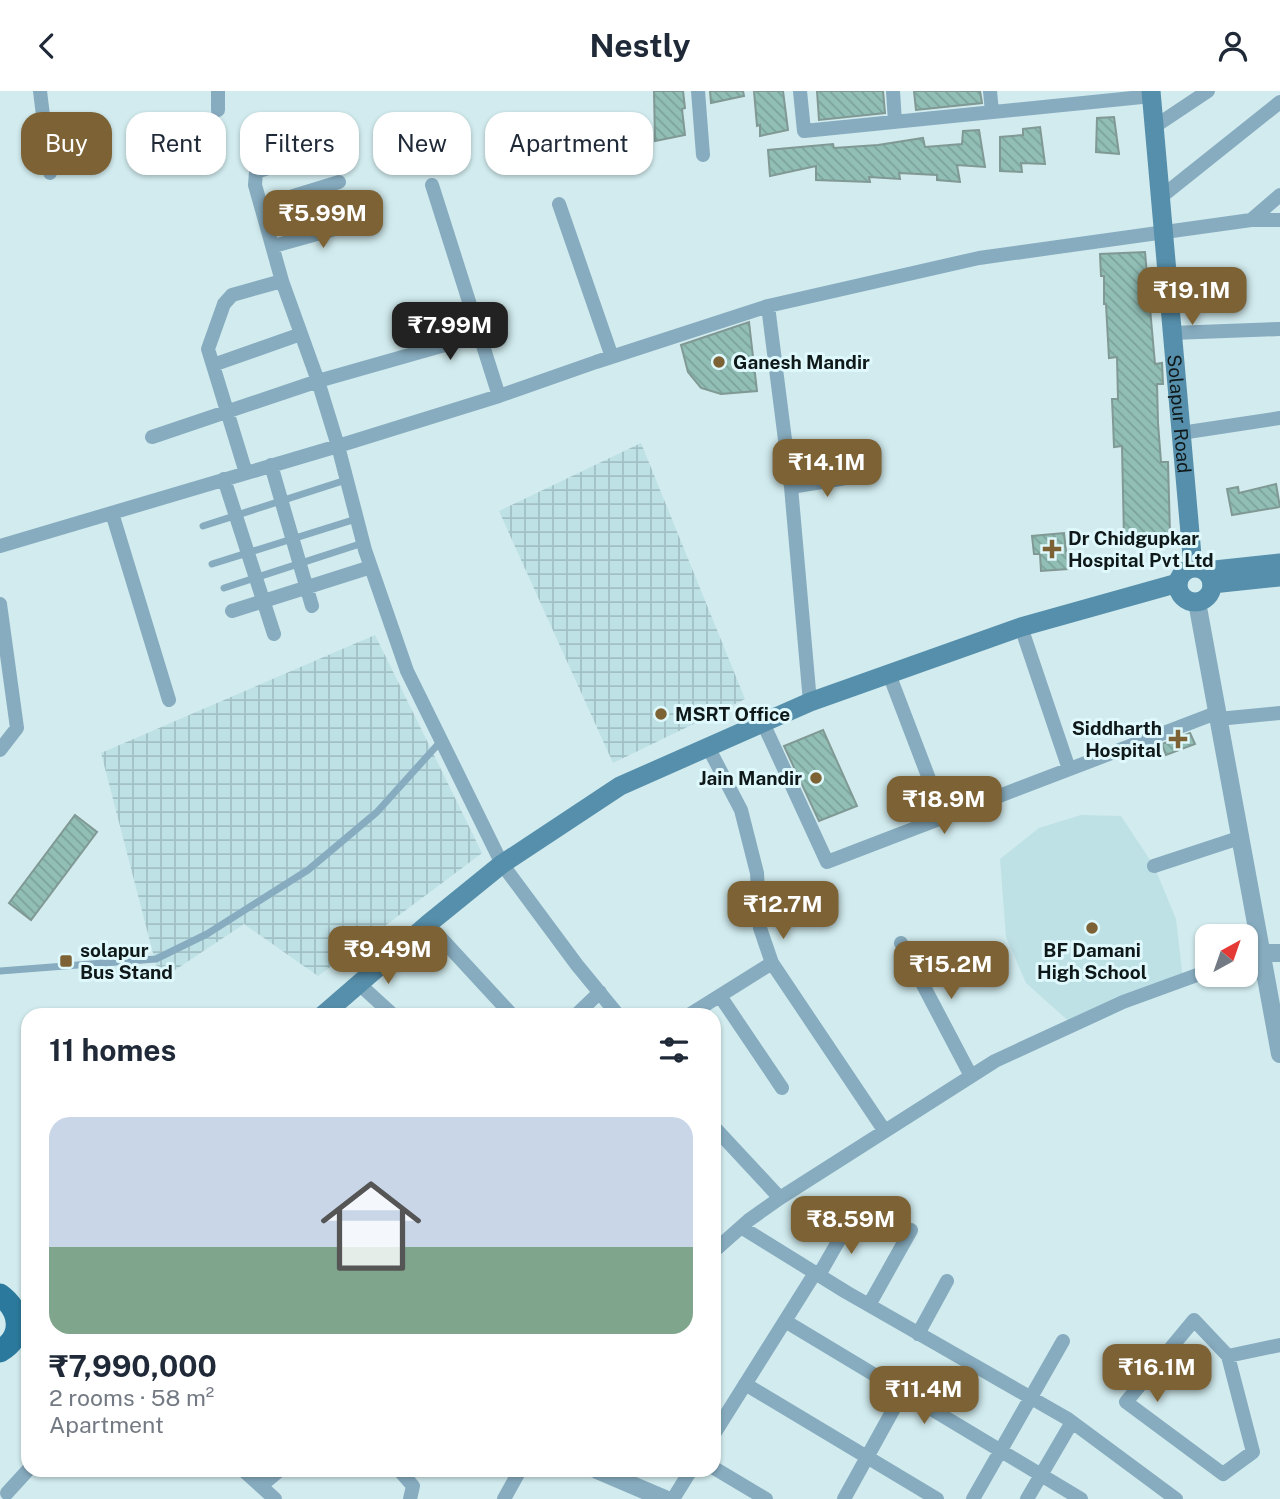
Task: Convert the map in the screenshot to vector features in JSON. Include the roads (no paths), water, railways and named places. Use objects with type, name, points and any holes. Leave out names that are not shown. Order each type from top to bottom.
[{"type":"main road","name":"Solapur Road","points":[[1151,94],[1181,433],[1203,574]]},
{"type":"main road","points":[[1203,574],[1280,563]]},
{"type":"main road","points":[[1203,574],[1205,599],[1197,602],[1181,595],[1178,583],[1184,571],[1280,577]]},
{"type":"main road","points":[[331,1008],[502,864],[620,786],[810,702],[1021,627],[1178,583]]},
{"type":"main road","points":[[0,1294],[21,1317]]},
{"type":"main road","points":[[0,1351],[13,1340],[21,1323]]},
{"type":"street","points":[[40,91],[43,112]]},
{"type":"street","points":[[218,91],[218,110]]},
{"type":"street","points":[[698,91],[703,155]]},
{"type":"street","points":[[800,91],[804,131],[1151,94]]},
{"type":"street","points":[[893,91],[895,122]]},
{"type":"street","points":[[990,91],[992,112]]},
{"type":"street","points":[[1154,127],[1208,91]]},
{"type":"street","points":[[1161,197],[1280,102]]},
{"type":"street","points":[[256,175],[255,185],[282,281],[318,381],[363,543],[407,670],[502,864],[613,1008]]},
{"type":"street","points":[[261,206],[339,182]]},
{"type":"street","points":[[432,185],[499,396]]},
{"type":"street","points":[[1251,220],[1280,195]]},
{"type":"street","points":[[559,204],[612,357]]},
{"type":"street","points":[[0,546],[499,396],[768,306],[979,258],[1251,220],[1280,220]]},
{"type":"street","points":[[274,246],[363,221]]},
{"type":"street","points":[[246,473],[208,349],[224,304],[232,296],[282,281]]},
{"type":"street","points":[[768,306],[791,487],[810,702]]},
{"type":"street","points":[[1172,334],[1280,330]]},
{"type":"street","points":[[213,365],[301,334]]},
{"type":"street","points":[[152,437],[318,381],[480,335]]},
{"type":"street","points":[[1181,433],[1280,418]]},
{"type":"street","points":[[271,465],[312,606]]},
{"type":"street","points":[[791,487],[858,475]]},
{"type":"street","points":[[225,479],[274,634]]},
{"type":"street","points":[[112,513],[169,700]]},
{"type":"street","points":[[232,611],[371,567]]},
{"type":"street","points":[[1197,602],[1280,1051]]},
{"type":"street","points":[[0,604],[6,690],[16,729],[0,750]]},
{"type":"street","points":[[1021,627],[1069,769]]},
{"type":"street","points":[[889,674],[944,817]]},
{"type":"street","points":[[763,723],[827,862],[1069,769],[1217,716],[1280,713]]},
{"type":"street","points":[[708,747],[741,810],[757,873],[760,928],[772,963],[884,1130]]},
{"type":"street","points":[[1154,866],[1242,837]]},
{"type":"street","points":[[428,924],[506,1008]]},
{"type":"street","points":[[901,943],[971,1076]]},
{"type":"street","points":[[700,1008],[772,963]]},
{"type":"street","points":[[721,1245],[780,1198],[995,1061],[1072,1024],[1195,976]]},
{"type":"street","points":[[358,983],[385,1008]]},
{"type":"street","points":[[583,1008],[600,992]]},
{"type":"street","points":[[720,996],[782,1088]]},
{"type":"street","points":[[721,1135],[780,1198]]},
{"type":"street","points":[[721,1423],[851,1219]]},
{"type":"street","points":[[741,1227],[918,1334],[1072,1422],[1176,1499]]},
{"type":"street","points":[[869,1305],[911,1230]]},
{"type":"street","points":[[918,1334],[947,1281]]},
{"type":"street","points":[[1194,1320],[1228,1356],[1253,1451],[1223,1474],[1126,1402],[1194,1320]]},
{"type":"street","points":[[785,1321],[1081,1499]]},
{"type":"street","points":[[973,1499],[1063,1341]]},
{"type":"street","points":[[1228,1356],[1280,1345]]},
{"type":"street","points":[[745,1384],[937,1499]]},
{"type":"street","points":[[844,1499],[903,1392]]},
{"type":"street","points":[[1027,1499],[1072,1422]]},
{"type":"street","points":[[721,1472],[766,1499]]},
{"type":"street","points":[[6,1493],[21,1477]]},
{"type":"street","points":[[249,1477],[265,1494],[276,1477]]},
{"type":"street","points":[[405,1477],[413,1486],[410,1499]]},
{"type":"street","points":[[504,1499],[516,1477]]},
{"type":"street","points":[[613,1477],[664,1499]]},
{"type":"street","points":[[673,1499],[687,1477]]},
{"type":"lane","points":[[203,526],[347,479]]},
{"type":"lane","points":[[212,563],[357,518]]},
{"type":"lane","points":[[224,588],[363,543]]},
{"type":"lane","points":[[0,971],[156,959],[207,934],[308,870],[377,812],[441,741]]},
{"type":"place","name":"Ganesh Mandir","points":[[719,362]]},
{"type":"place","name":"Dr Chidgupkar Hospital Pvt Ltd","points":[[1052,549]]},
{"type":"place","name":"MSRT Office","points":[[661,714]]},
{"type":"place","name":"Siddharth Hospital","points":[[1178,739]]},
{"type":"place","name":"Jain Mandir","points":[[816,778]]},
{"type":"place","name":"BF Damani High School","points":[[1092,928]]},
{"type":"place","name":"solapur Bus Stand","points":[[66,961]]}]
